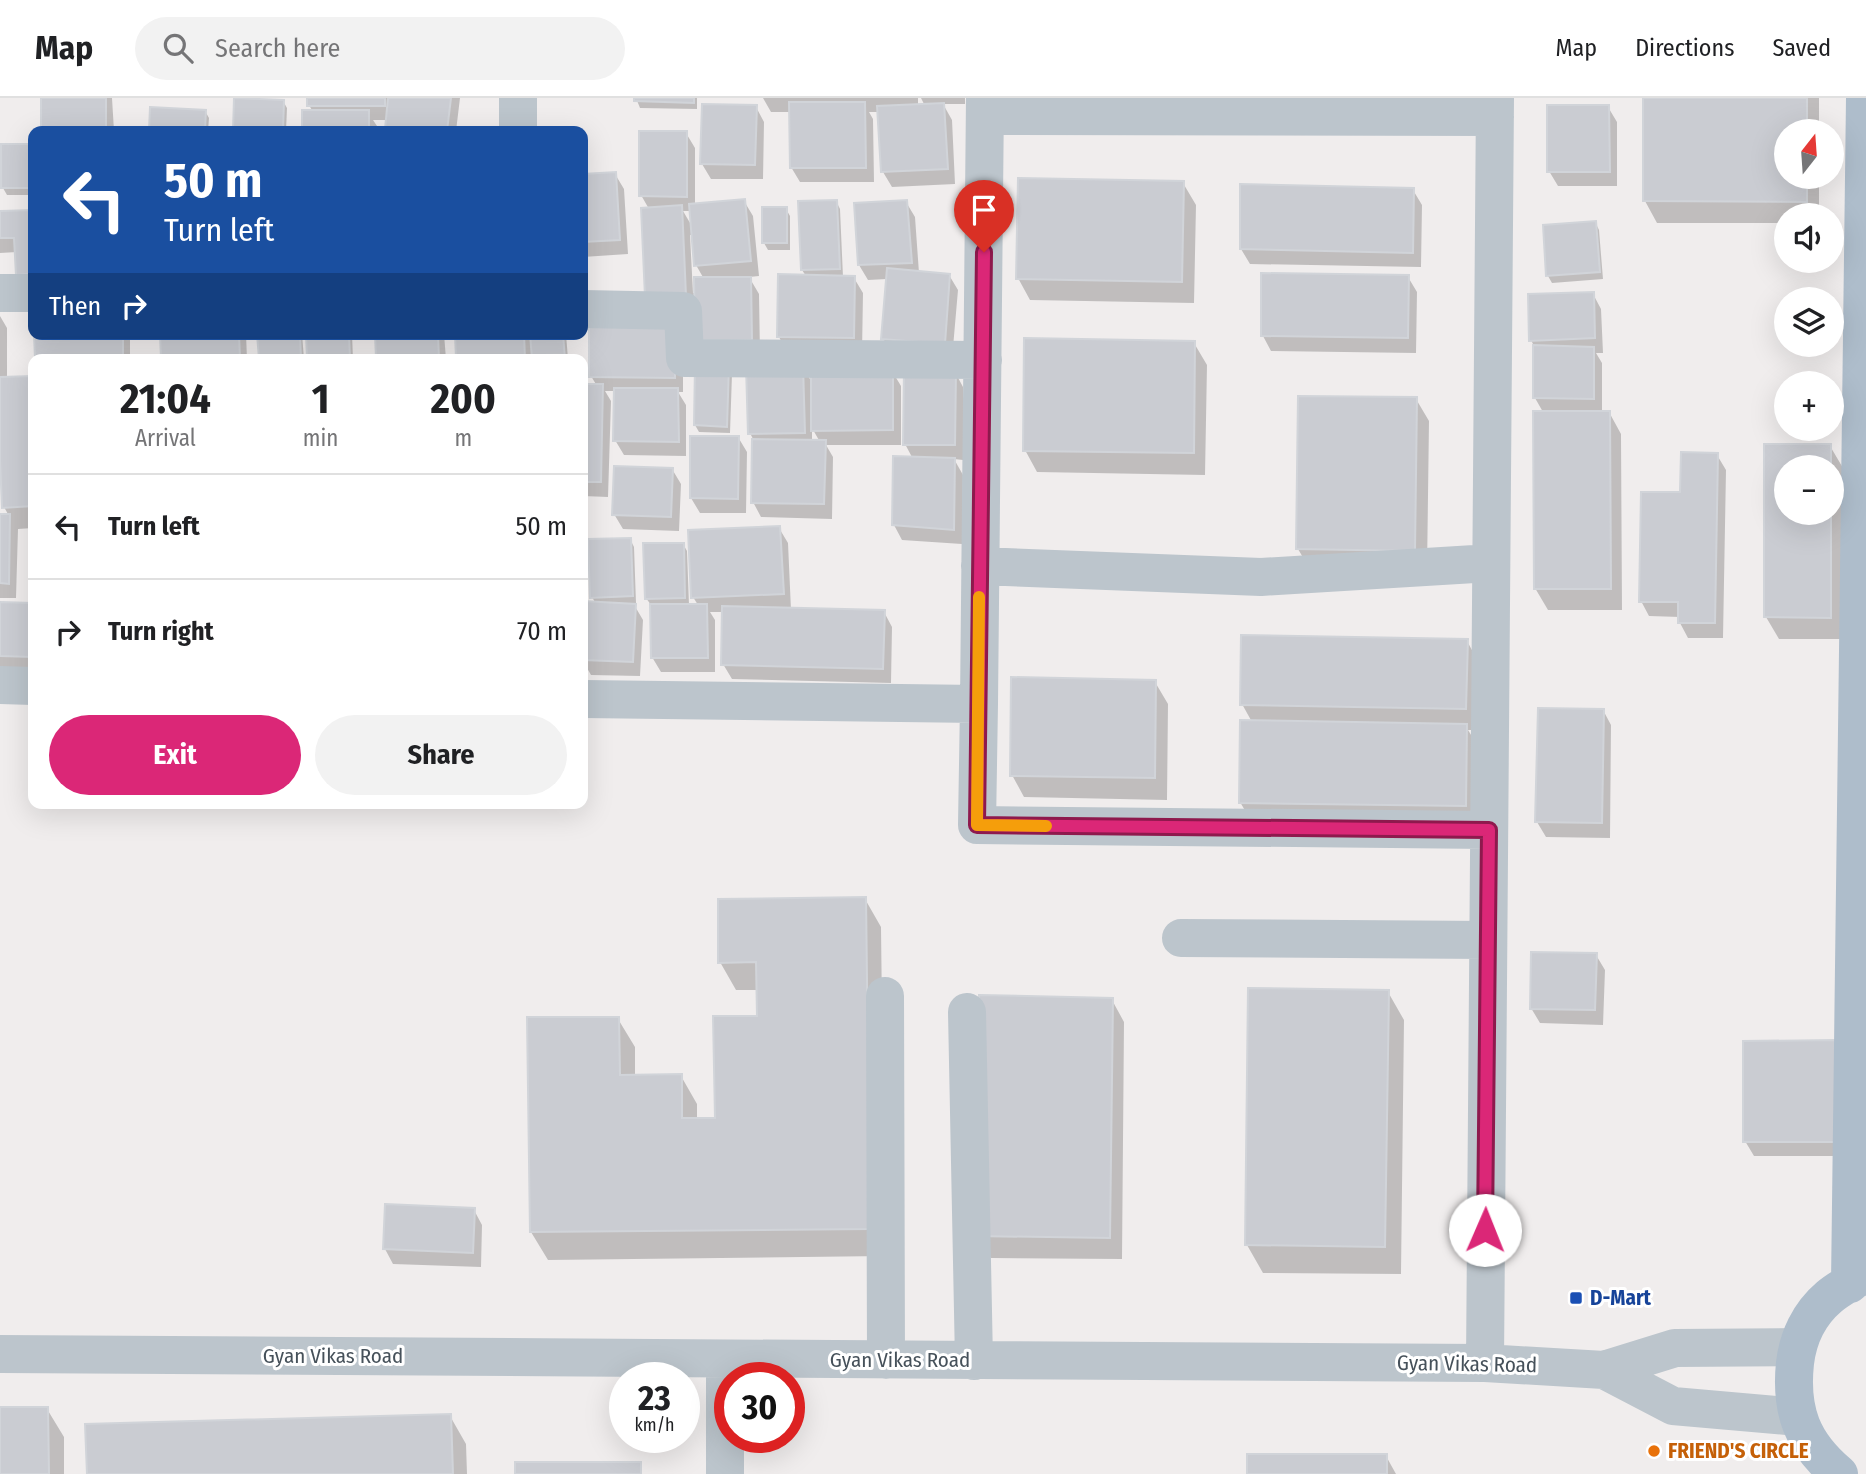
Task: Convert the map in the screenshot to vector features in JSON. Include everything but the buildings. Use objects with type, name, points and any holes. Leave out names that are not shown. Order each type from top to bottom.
[{"type":"main road","points":[[1829,1469],[1811,1444],[1798,1417],[1793,1387],[1797,1347],[1805,1328],[1829,1296],[1858,1279],[1865,98]]},
{"type":"street","points":[[518,98],[518,126]]},
{"type":"street","points":[[1485,1363],[1495,107],[985,107],[977,825],[1489,830]]},
{"type":"street","points":[[0,293],[28,293]]},
{"type":"street","points":[[588,309],[683,311],[685,358],[983,360]]},
{"type":"street","points":[[979,566],[1261,577],[1491,564]]},
{"type":"street","points":[[0,685],[28,686]]},
{"type":"street","points":[[588,699],[979,704]]},
{"type":"street","points":[[1181,938],[1488,940]]},
{"type":"street","points":[[886,996],[886,1360]]},
{"type":"street","points":[[967,1012],[974,1361]]},
{"type":"street","name":"Gyan Vikas Road","points":[[0,1354],[1485,1363],[1604,1370],[1675,1348],[1797,1347]]},
{"type":"street","points":[[725,1359],[725,1474]]},
{"type":"street","points":[[1604,1370],[1673,1406],[1798,1417]]},
{"type":"slow traffic","points":[[979,597],[977,825],[1046,826]]},
{"type":"place","name":"D-Mart","points":[[1576,1298]]},
{"type":"place","name":"FRIEND'S CIRCLE","points":[[1654,1451]]},
{"type":"route","points":[[984,252],[977,825],[1489,830],[1485,1230]]}]
